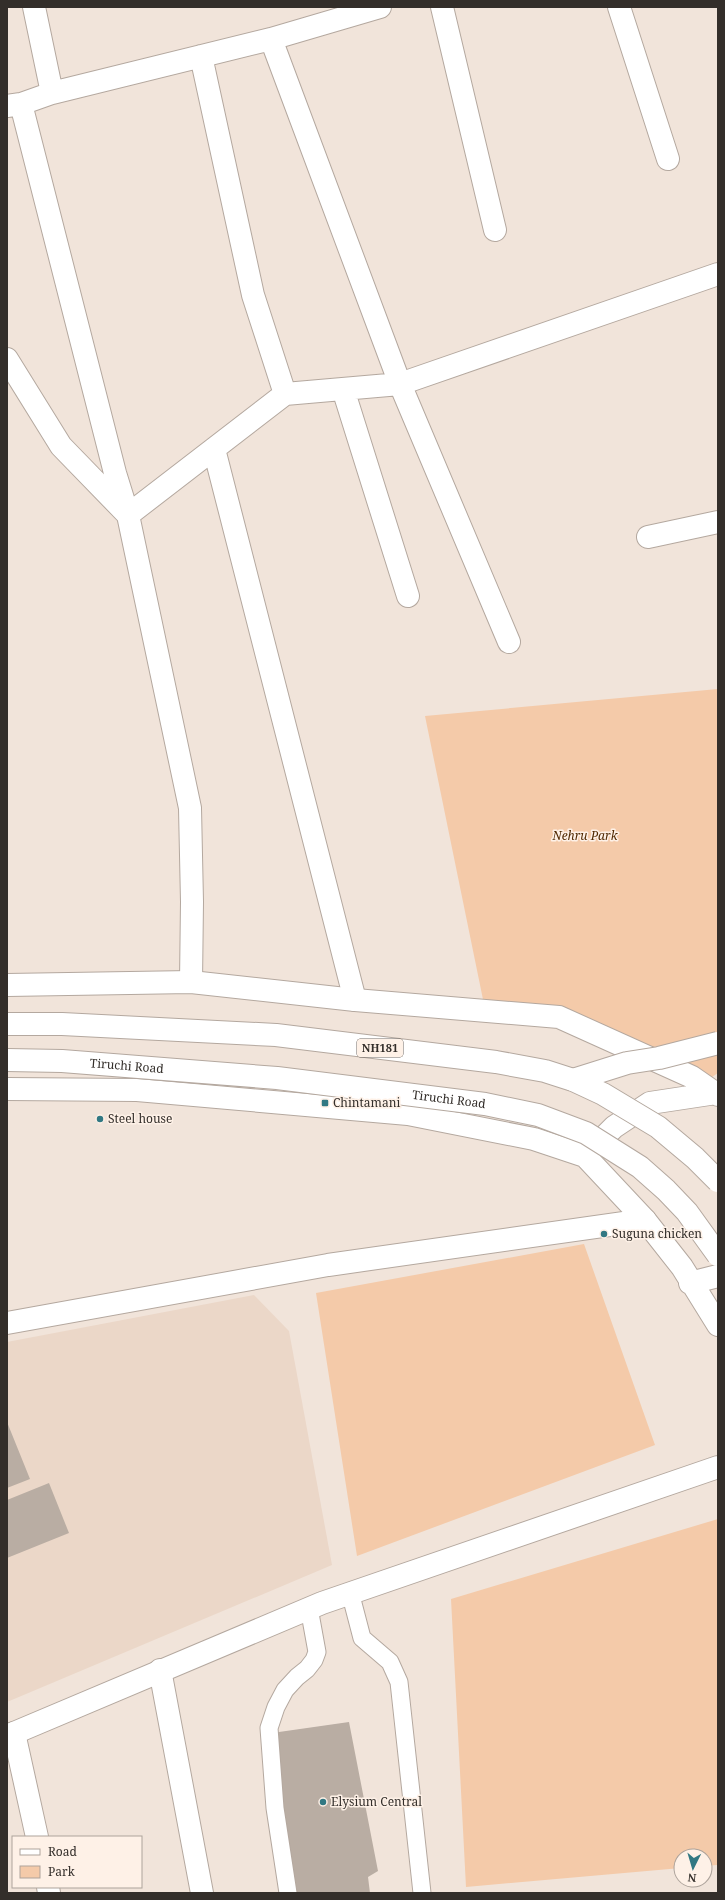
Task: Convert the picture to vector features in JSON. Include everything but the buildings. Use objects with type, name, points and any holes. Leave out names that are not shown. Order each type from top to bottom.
[{"type":"main road","points":[[34,7],[52,93]]},
{"type":"main road","points":[[191,982],[192,902],[190,808],[128,515],[115,473],[14,105],[52,93],[271,39],[380,7]]},
{"type":"main road","points":[[442,7],[495,230]]},
{"type":"main road","points":[[619,7],[668,159]]},
{"type":"main road","points":[[271,39],[400,384],[508,642]]},
{"type":"main road","points":[[201,56],[252,295],[285,394]]},
{"type":"main road","points":[[128,515],[285,394],[400,384],[718,274]]},
{"type":"main road","points":[[7,359],[61,446],[128,515]]},
{"type":"main road","points":[[343,389],[408,596]]},
{"type":"main road","points":[[214,449],[355,1000]]},
{"type":"main road","points":[[648,537],[718,522]]},
{"type":"main road","points":[[7,985],[191,982],[355,1000],[559,1017],[692,1077],[717,1094]]},
{"type":"main road","name":"NH181","points":[[7,1024],[62,1024],[276,1035],[496,1062],[545,1071],[573,1080],[603,1094],[658,1127],[695,1158],[718,1181]]},
{"type":"main road","points":[[573,1080],[626,1063],[659,1058],[718,1043]]},
{"type":"main road","name":"Tiruchi Road","points":[[7,1060],[62,1061],[277,1078],[485,1104],[538,1115],[586,1133],[640,1167],[666,1190],[687,1212],[718,1254]]},
{"type":"main road","points":[[7,1089],[137,1090],[408,1114],[534,1139],[585,1156],[645,1220],[682,1267],[718,1325]]},
{"type":"main road","points":[[585,1156],[614,1127],[650,1103],[717,1094]]},
{"type":"main road","points":[[7,1323],[328,1265],[645,1220]]},
{"type":"main road","points":[[690,1282],[718,1276]]},
{"type":"main road","points":[[37,1836],[10,1734],[160,1670],[350,1592],[718,1467]]},
{"type":"main road","points":[[160,1670],[202,1893]]},
{"type":"lane","points":[[350,1592],[362,1638],[390,1662],[399,1682],[422,1893]]},
{"type":"lane","points":[[288,1893],[274,1808],[269,1728],[276,1706],[285,1690],[297,1677],[307,1670],[314,1660],[317,1652],[309,1608]]},
{"type":"shaded area","points":[[254,1295],[289,1331],[332,1565],[7,1702],[7,1342]]},
{"type":"green space","name":"Nehru Park","points":[[718,689],[718,1073],[700,1085],[549,1024],[487,1019],[425,716]]},
{"type":"green space","points":[[584,1244],[655,1445],[357,1556],[316,1293]]},
{"type":"green space","points":[[718,1519],[717,1865],[713,1865],[713,1848],[673,1848],[673,1869],[466,1887],[451,1599]]},
{"type":"place","name":"Chintamani","points":[[325,1103]]},
{"type":"place","name":"Steel house","points":[[100,1119]]},
{"type":"place","name":"Suguna chicken","points":[[604,1234]]},
{"type":"place","name":"Elysium Central","points":[[323,1802]]}]
